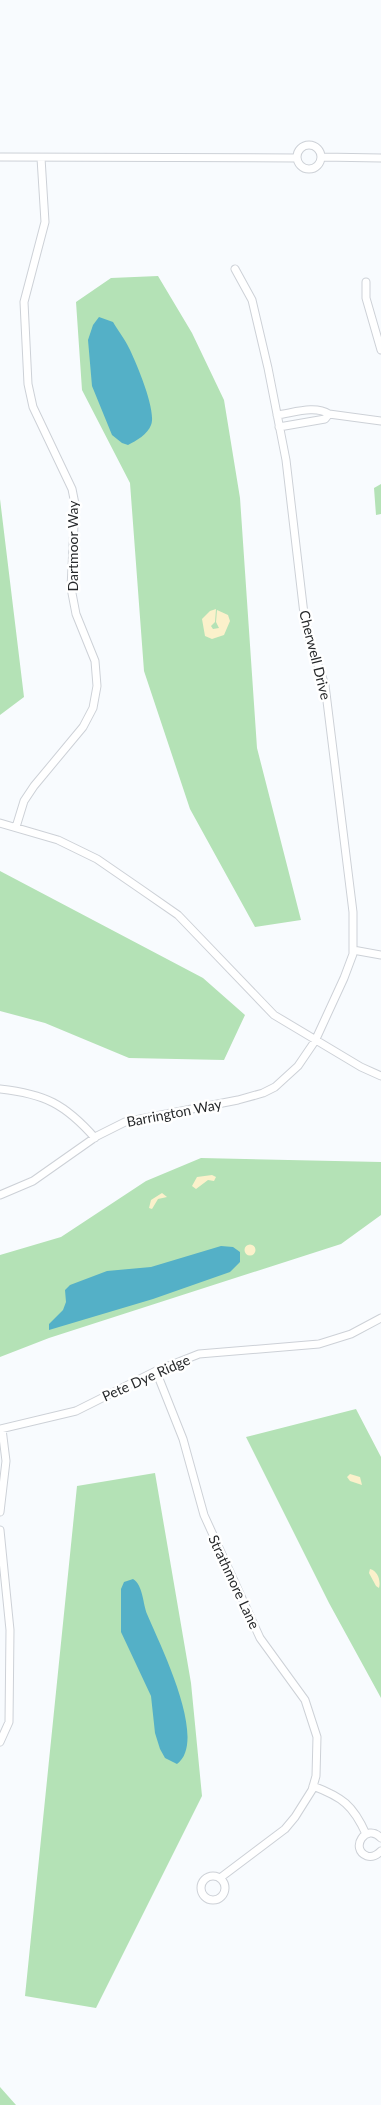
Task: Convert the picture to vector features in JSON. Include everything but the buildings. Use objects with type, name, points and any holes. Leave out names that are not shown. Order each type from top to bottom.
[{"type":"street","points":[[308,144],[319,149],[322,157],[316,168],[308,169],[300,166],[297,158],[298,150],[308,144]]},
{"type":"street","points":[[0,156],[41,158],[297,158]]},
{"type":"street","points":[[322,157],[381,158]]},
{"type":"street","name":"Dartmoor Way","points":[[16,827],[24,801],[34,786],[84,727],[93,708],[98,686],[95,661],[76,614],[71,588],[75,504],[72,489],[33,408],[28,384],[24,302],[45,222],[41,158]]},
{"type":"street","name":"Cherwell Drive","points":[[235,269],[252,300],[286,460],[304,614],[310,642],[325,685],[354,912],[353,950],[344,978],[315,1041]]},
{"type":"street","points":[[366,282],[366,298],[381,350]]},
{"type":"street","points":[[277,415],[324,410],[329,414],[381,421]]},
{"type":"street","points":[[279,427],[325,419],[329,414]]},
{"type":"street","points":[[0,822],[58,840],[97,860],[178,915],[274,1015],[315,1041],[381,1076]]},
{"type":"street","points":[[353,950],[381,955]]},
{"type":"street","name":"Barrington Way","points":[[0,1195],[33,1181],[95,1138],[124,1122],[263,1093],[288,1076],[315,1041]]},
{"type":"street","points":[[0,1089],[38,1095],[50,1100],[66,1109],[95,1138]]},
{"type":"street","name":"Pete Dye Ridge","points":[[1,1429],[76,1411],[156,1371],[199,1354],[319,1344],[351,1334],[381,1318]]},
{"type":"street","name":"Strathmore Lane","points":[[156,1371],[183,1439],[207,1523],[260,1638],[305,1700],[317,1737],[318,1753],[313,1786],[302,1806],[285,1829],[220,1878]]},
{"type":"street","points":[[0,1512],[6,1461],[1,1429]]},
{"type":"street","points":[[0,1530],[10,1630],[8,1722],[0,1742]]},
{"type":"street","points":[[313,1786],[339,1797],[350,1806],[358,1815],[366,1834]]},
{"type":"street","points":[[381,1838],[374,1833],[366,1834],[359,1842],[362,1852],[372,1857],[381,1851]]},
{"type":"green space","points":[[158,276],[192,333],[224,400],[240,498],[257,748],[301,920],[255,927],[190,809],[144,671],[130,483],[82,390],[76,302],[111,278]]},
{"type":"green space","points":[[381,484],[381,514],[376,515],[374,488]]},
{"type":"green space","points":[[0,499],[24,697],[0,715]]},
{"type":"green space","points":[[0,871],[203,978],[245,1015],[224,1060],[129,1058],[45,1023],[0,1011]]},
{"type":"green space","points":[[201,1158],[381,1162],[381,1215],[341,1244],[49,1338],[0,1357],[0,1255],[61,1237],[146,1181]]},
{"type":"green space","points":[[356,1409],[381,1457],[381,1698],[329,1603],[246,1437]]},
{"type":"green space","points":[[155,1473],[191,1683],[202,1796],[96,2008],[25,1996],[77,1486]]},
{"type":"green space","points":[[0,2087],[16,2105],[0,2105]]},
{"type":"sand","points":[[216,609],[215,622],[211,626],[213,629],[219,628],[216,622],[217,610],[228,615],[230,621],[224,635],[212,639],[205,636],[202,619],[210,611]]},
{"type":"sand","points":[[212,1175],[216,1177],[214,1181],[208,1180],[196,1189],[192,1186],[197,1177]]},
{"type":"sand","points":[[162,1193],[167,1197],[158,1199],[152,1209],[149,1208],[151,1200]]},
{"type":"sand","points":[[250,1244],[256,1250],[250,1256],[244,1250]]},
{"type":"sand","points":[[350,1474],[360,1477],[362,1485],[350,1481],[347,1477]]},
{"type":"sand","points":[[370,1569],[378,1577],[380,1582],[379,1588],[369,1573]]},
{"type":"water","points":[[99,317],[113,322],[127,345],[149,398],[152,418],[151,425],[141,437],[128,445],[112,435],[92,386],[88,340],[93,325]]},
{"type":"water","points":[[221,1246],[233,1247],[240,1252],[240,1262],[230,1272],[153,1299],[49,1330],[49,1324],[63,1310],[66,1302],[65,1290],[70,1285],[107,1271],[151,1267]]},
{"type":"water","points":[[133,1579],[141,1590],[147,1614],[170,1668],[185,1714],[188,1735],[185,1752],[177,1764],[165,1758],[160,1749],[155,1733],[151,1696],[121,1632],[121,1589],[124,1582]]}]
